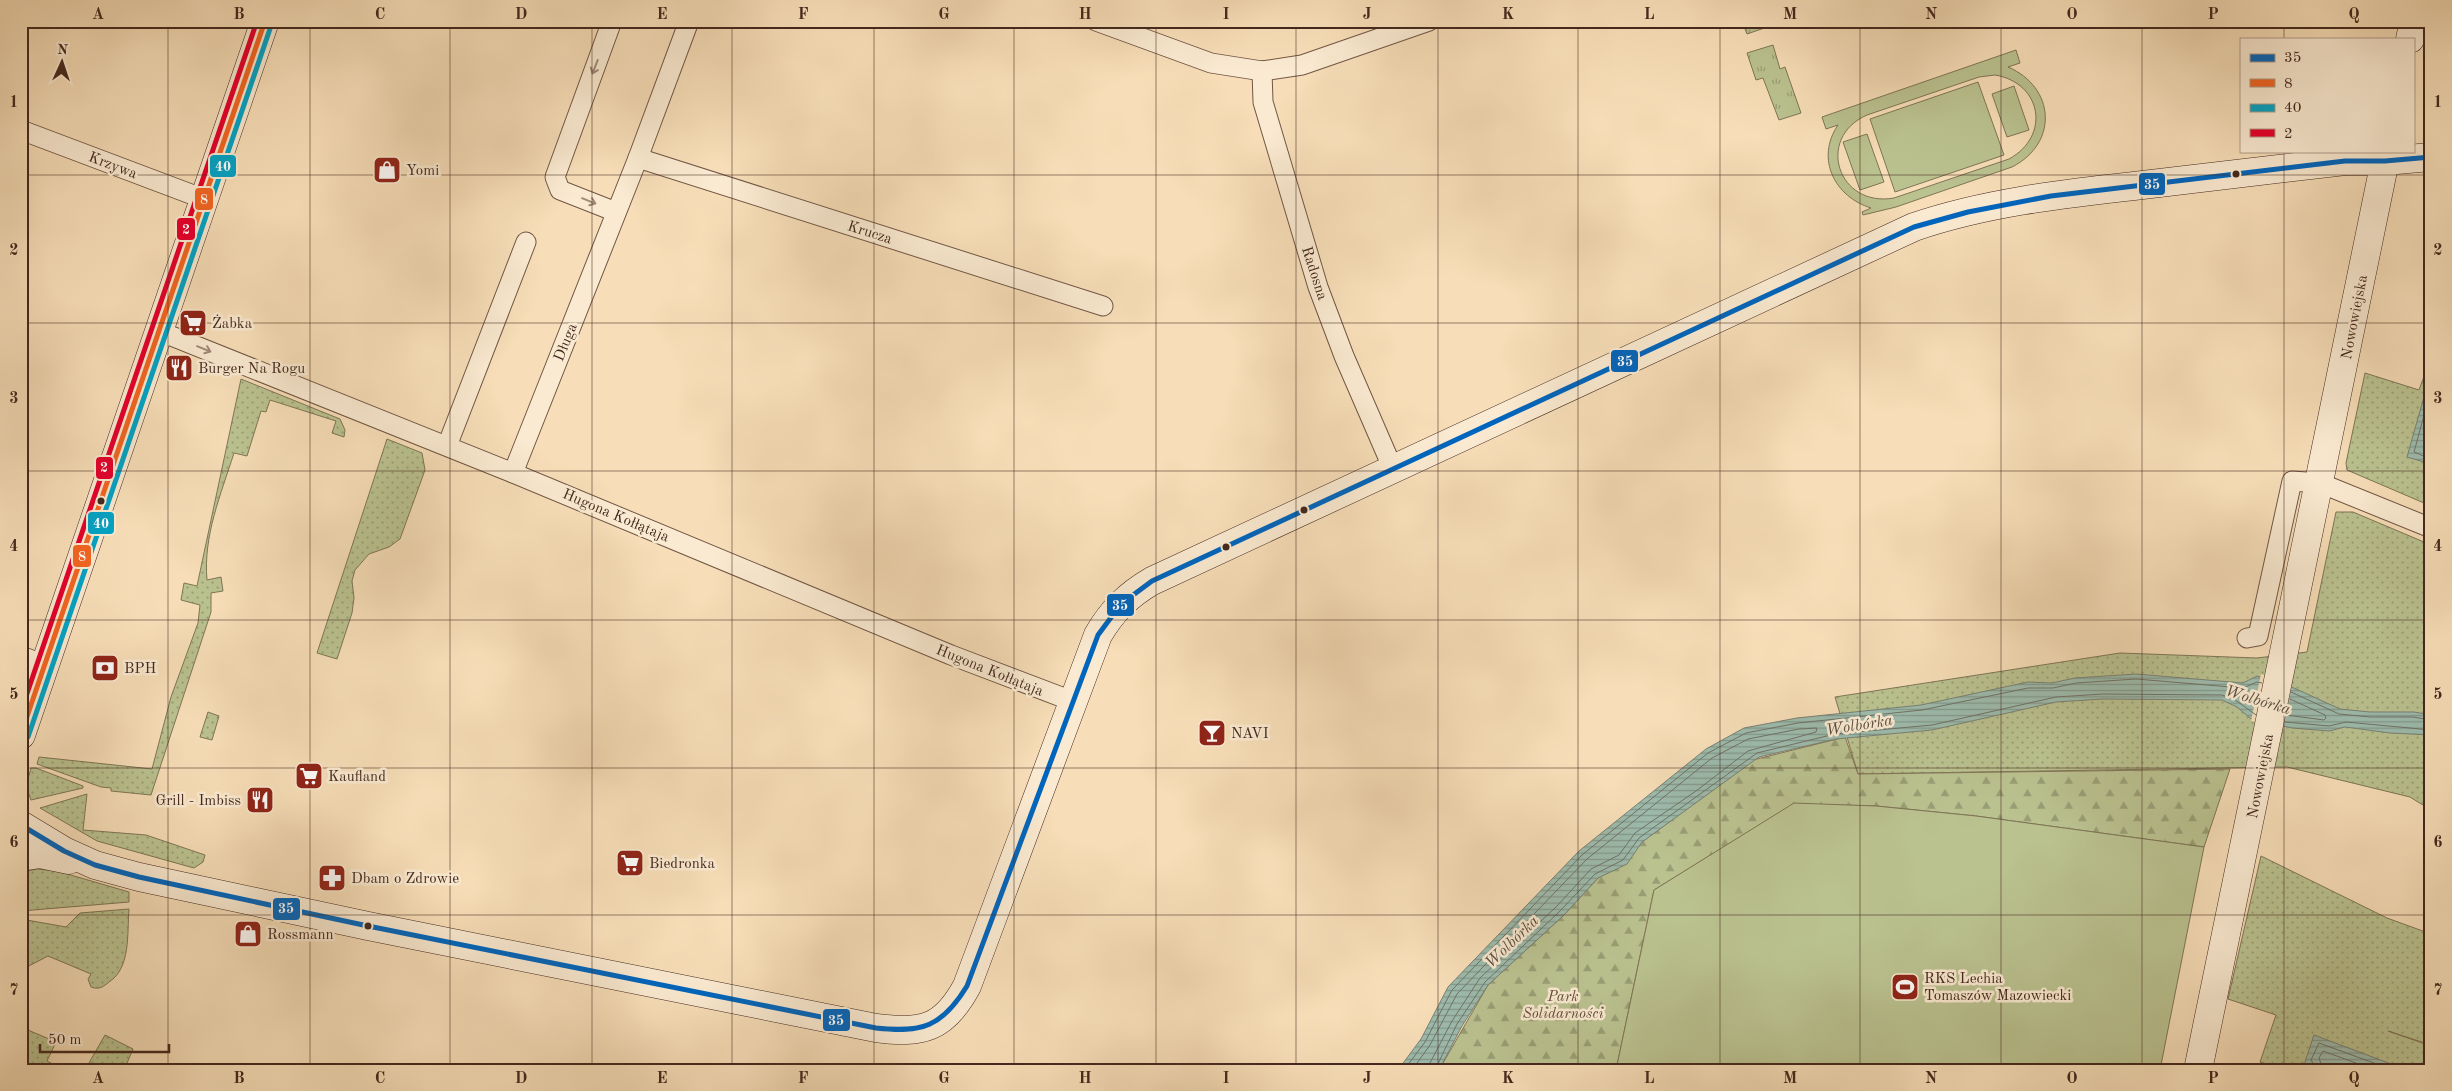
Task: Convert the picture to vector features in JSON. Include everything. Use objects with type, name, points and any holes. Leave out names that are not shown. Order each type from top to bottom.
[{"type":"street","points":[[21,735],[33,661],[159,331],[264,21]]},
{"type":"street","points":[[612,21],[555,178],[560,190],[616,212]]},
{"type":"street","name":"Długa","points":[[514,473],[638,158],[689,21]]},
{"type":"street","points":[[1096,21],[1212,63],[1262,71],[1302,65],[1429,21]]},
{"type":"street","points":[[2410,38],[2414,21]]},
{"type":"street","name":"Radosna","points":[[1262,71],[1263,102],[1318,286],[1344,356],[1393,469]]},
{"type":"street","name":"Krzywa","points":[[21,130],[204,199]]},
{"type":"street","points":[[21,857],[40,854],[96,865],[139,877],[368,926],[876,1028],[905,1031],[930,1026],[948,1015],[967,986],[1098,635],[1109,617],[1135,591],[1169,572],[1914,227],[1934,220],[1954,214],[2073,193],[2386,156],[2431,157]]},
{"type":"street","name":"Nowowiejska","points":[[2198,1070],[2386,156]]},
{"type":"street","name":"Krucza","points":[[638,158],[1103,306]]},
{"type":"street","points":[[447,446],[526,242]]},
{"type":"street","name":"Hugona Kołłątaja","points":[[159,331],[514,473],[951,655],[1072,701]]},
{"type":"street","points":[[2247,638],[2258,636],[2292,481],[2320,483],[2431,528]]},
{"type":"street","points":[[21,825],[64,851],[96,865]]},
{"type":"green space","points":[[1742,21],[1775,21],[1776,24],[1747,34]]},
{"type":"green space","points":[[1773,45],[1780,69],[1785,67],[1801,113],[1779,120],[1763,78],[1756,80],[1747,53]]},
{"type":"green space","points":[[2016,50],[2020,63],[2008,67],[2024,76],[2035,88],[2042,101],[2045,116],[2044,130],[2038,144],[2027,157],[2012,167],[1896,207],[1863,215],[1862,212],[1871,208],[1858,203],[1847,195],[1832,175],[1828,151],[1831,138],[1838,125],[1826,129],[1822,117]],"holes":[[[1995,75],[2011,80],[2023,88],[2031,99],[2035,111],[2035,124],[2031,137],[2022,149],[2009,159],[1894,198],[1875,198],[1859,192],[1847,182],[1840,169],[1838,154],[1841,139],[1851,126],[1867,115],[1979,77]]]},
{"type":"green space","points":[[1978,82],[2004,155],[1895,192],[1870,119]]},
{"type":"green space","points":[[2014,86],[2029,130],[2007,137],[1992,94]]},
{"type":"green space","points":[[1867,134],[1884,182],[1860,190],[1843,142]]},
{"type":"green space","points":[[2429,363],[2431,364],[2431,506],[2347,470],[2346,463],[2365,373],[2419,390]]},
{"type":"green space","points":[[241,379],[340,419],[345,430],[344,437],[332,433],[336,421],[270,400],[266,412],[261,411],[247,456],[234,453],[214,515],[206,564],[207,580],[221,577],[223,591],[211,593],[211,612],[151,795],[111,791],[111,788],[101,787],[37,764],[39,757],[152,769],[171,697],[198,623],[200,605],[181,600],[184,583],[197,586]]},
{"type":"green space","points":[[387,439],[422,453],[425,470],[400,539],[389,547],[369,554],[355,570],[352,581],[354,598],[352,613],[337,659],[317,653]]},
{"type":"green space","points":[[2336,512],[2353,512],[2431,545],[2431,810],[2410,797],[2287,767],[1858,774],[1835,697],[2120,653],[2257,658],[2307,652]]},
{"type":"green space","points":[[208,712],[219,716],[212,740],[200,737]]},
{"type":"green space","name":"Park Solidarności","points":[[1845,737],[1858,774],[2230,769],[2204,847],[1976,816],[1876,806],[1794,804],[1654,890],[1616,1070],[1439,1070],[1488,985],[1564,915],[1598,878],[1642,842],[1753,760]]},
{"type":"green space","points":[[31,768],[36,768],[83,786],[83,788],[31,800],[26,786]]},
{"type":"green space","points":[[87,794],[83,830],[146,835],[205,855],[203,862],[194,868],[97,841],[40,808]]},
{"type":"green space","name":"RKS Lechia Tomaszów Mazowiecki","points":[[1794,803],[1876,806],[1976,816],[2204,847],[2160,1070],[1616,1070],[1654,890]]},
{"type":"green space","points":[[2261,856],[2387,918],[2431,934],[2431,1045],[2388,1031],[2431,1046],[2431,1070],[2282,1070],[2260,1062],[2276,1015],[2228,999]]},
{"type":"green space","points":[[37,869],[57,871],[129,892],[129,902],[21,911],[21,872]]},
{"type":"green space","points":[[129,909],[128,939],[121,968],[116,976],[103,987],[91,987],[88,979],[91,974],[48,956],[21,970],[21,919],[66,927],[80,913]]},
{"type":"green space","points":[[21,1027],[56,1042],[47,1061],[64,1070],[21,1070]]},
{"type":"green space","points":[[105,1035],[133,1049],[124,1070],[85,1070]]},
{"type":"water","points":[[2431,372],[2431,464],[2407,457]]},
{"type":"water","name":"Wolbórka","points":[[2136,674],[2243,683],[2257,676],[2294,688],[2340,709],[2370,712],[2414,712],[2431,715],[2431,735],[2390,733],[2345,727],[2329,731],[2292,728],[2251,719],[2237,707],[2222,700],[2103,699],[2056,702],[1932,730],[1836,739],[1759,757],[1642,842],[1627,864],[1598,878],[1564,915],[1488,985],[1462,1026],[1439,1070],[1398,1070],[1421,1039],[1448,987],[1579,851],[1706,749],[1744,728],[1797,718],[1921,705],[2028,682],[2052,683],[2075,678]]},
{"type":"water","points":[[2314,1035],[2407,1070],[2318,1070],[2304,1065]]},
{"type":"pier","points":[[2261,674],[2292,685],[2283,729],[2251,721]]},
{"type":"transit line","name":"2","points":[[21,711],[257,21]]},
{"type":"transit line","name":"8","points":[[21,734],[265,21]]},
{"type":"transit line","name":"40","points":[[28,737],[272,23]]},
{"type":"transit line","name":"35","points":[[21,825],[64,851],[95,865],[139,877],[368,926],[876,1028],[918,1028],[939,1019],[949,1011],[967,986],[1098,635],[1121,604],[1152,581],[1914,227],[1968,212],[2051,196],[2345,161],[2385,161],[2431,157]]},
{"type":"place","name":"Yomi","points":[[387,170]]},
{"type":"place","name":"Żabka","points":[[193,323]]},
{"type":"place","name":"Burger Na Rogu","points":[[179,368]]},
{"type":"place","name":"BPH","points":[[105,668]]},
{"type":"place","name":"NAVI","points":[[1212,733]]},
{"type":"place","name":"Kaufland","points":[[309,776]]},
{"type":"place","name":"Grill - Imbiss","points":[[260,800]]},
{"type":"place","name":"Biedronka","points":[[630,863]]},
{"type":"place","name":"Dbam o Zdrowie","points":[[332,878]]},
{"type":"place","name":"Rossmann","points":[[248,934]]},
{"type":"place","name":"RKS Lechia Tomaszów Mazowiecki","points":[[1905,987]]}]
